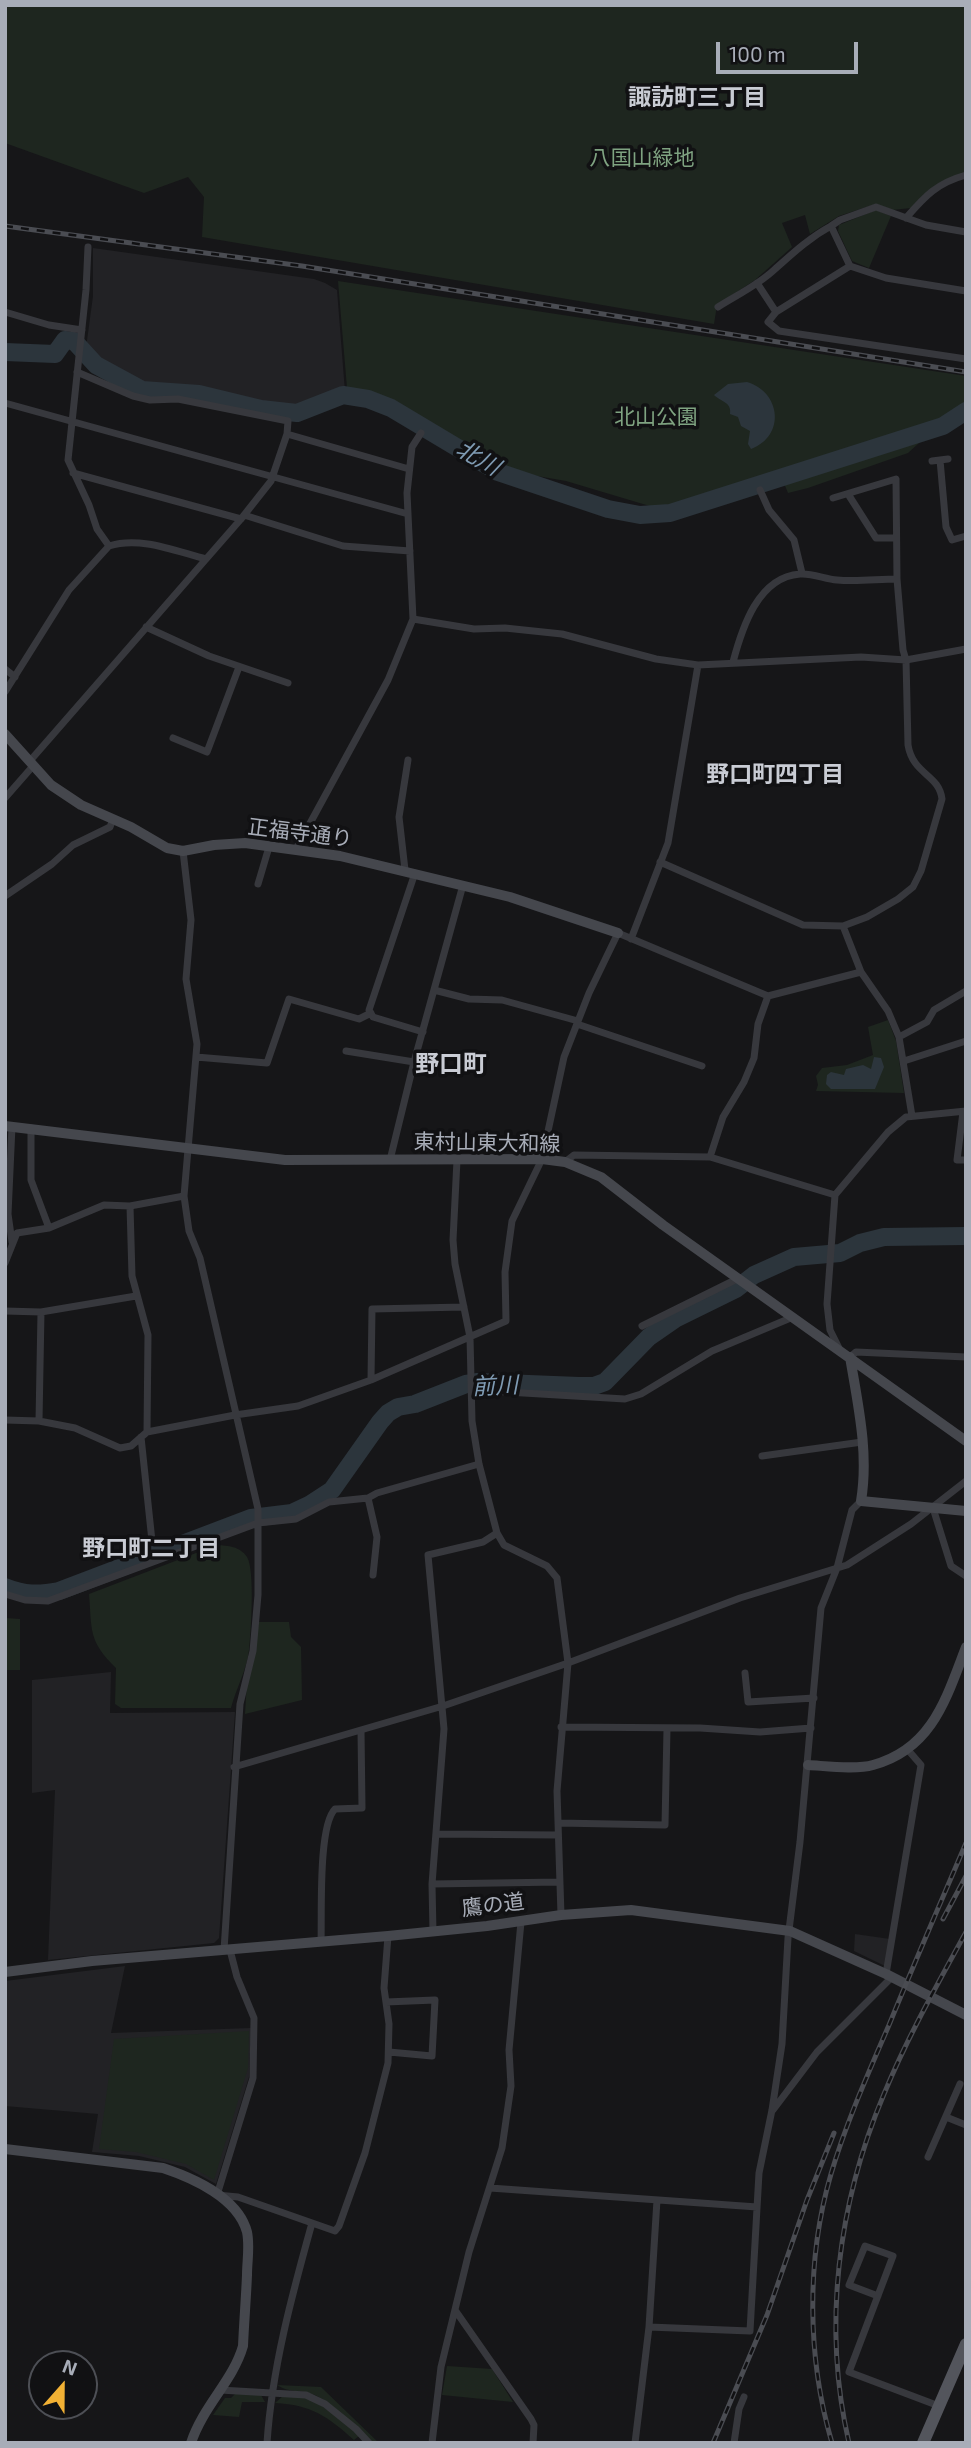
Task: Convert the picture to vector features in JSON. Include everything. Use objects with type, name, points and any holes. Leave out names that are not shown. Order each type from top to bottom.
[{"type":"main road","points":[[923,2443],[966,2344]]},
{"type":"street","points":[[906,218],[928,193],[949,180],[966,175]]},
{"type":"street","points":[[718,307],[757,283],[792,252],[840,220],[876,207],[926,225],[966,232]]},
{"type":"street","points":[[831,226],[850,266],[886,278],[966,291]]},
{"type":"street","points":[[88,247],[68,460],[97,528],[108,546]]},
{"type":"street","points":[[850,266],[776,312],[768,322],[779,331],[966,359]]},
{"type":"street","points":[[757,283],[776,312]]},
{"type":"street","points":[[5,312],[49,325],[82,330]]},
{"type":"street","points":[[5,797],[146,627],[242,517],[273,477],[287,434],[288,421],[178,399],[150,400],[133,396],[77,368]]},
{"type":"street","points":[[5,403],[408,514]]},
{"type":"street","points":[[296,849],[388,680],[413,619],[408,514],[409,469],[412,447],[421,433]]},
{"type":"street","points":[[287,434],[409,469]]},
{"type":"street","points":[[940,460],[946,527],[952,540],[966,536]]},
{"type":"street","points":[[73,473],[343,546],[410,551]]},
{"type":"street","points":[[660,862],[803,925],[843,926],[867,918],[913,887],[921,871],[942,799],[941,790],[914,764],[908,745],[906,660],[897,579],[895,479],[833,498]]},
{"type":"street","points":[[760,490],[769,510],[794,540],[802,573]]},
{"type":"street","points":[[848,494],[876,538],[896,538]]},
{"type":"street","points":[[5,692],[69,590],[108,546],[152,544],[206,559]]},
{"type":"street","points":[[733,663],[740,636],[765,591],[780,578],[802,573],[838,580],[897,579]]},
{"type":"street","points":[[413,619],[474,629],[505,628],[562,634],[656,659],[698,665],[860,657],[906,660],[966,649]]},
{"type":"street","points":[[146,627],[209,656],[288,683]]},
{"type":"street","points":[[631,939],[668,843],[698,665]]},
{"type":"street","points":[[173,738],[206,752],[239,667]]},
{"type":"street","points":[[5,669],[15,677]]},
{"type":"street","points":[[5,734],[51,785],[81,805],[167,848],[183,851],[191,920],[186,979],[197,1044],[184,1196],[189,1231],[200,1258],[258,1509],[257,1606],[253,1651],[240,1703],[234,1767],[227,1950],[254,2018],[253,2078],[217,2196]]},
{"type":"street","points":[[408,760],[399,817],[410,872],[369,1010],[373,1017],[423,1032]]},
{"type":"street","points":[[5,896],[52,864],[73,845],[110,827],[113,819]]},
{"type":"street","name":"正福寺通り","points":[[183,851],[245,843],[340,856],[510,897],[618,933]]},
{"type":"street","points":[[258,884],[269,847]]},
{"type":"street","points":[[390,1160],[463,885]]},
{"type":"street","points":[[843,926],[861,972],[888,1011],[899,1037],[912,1116]]},
{"type":"street","points":[[5,1420],[39,1421],[75,1428],[120,1448],[131,1446],[144,1435],[235,1415],[298,1406],[371,1380],[506,1321],[505,1272],[512,1221],[542,1159],[564,1056],[618,933],[768,996],[861,972]]},
{"type":"street","points":[[434,990],[468,999],[502,1000],[702,1066]]},
{"type":"street","points":[[899,1037],[927,1022],[934,1010],[966,991]]},
{"type":"street","points":[[710,1157],[723,1117],[744,1082],[754,1058],[758,1024],[768,996]]},
{"type":"street","points":[[196,1057],[267,1063],[289,999],[359,1019],[371,1013]]},
{"type":"street","points":[[904,1061],[966,1041]]},
{"type":"street","points":[[345,1051],[414,1062]]},
{"type":"street","points":[[649,2327],[750,2331],[757,2207],[763,2148],[782,2044],[821,1608],[838,1568],[852,1510],[861,1501],[865,1476],[862,1442],[845,1354],[832,1338],[828,1322],[835,1195],[888,1132],[906,1117],[965,1112],[957,1160],[966,1160]]},
{"type":"street","points":[[8,1126],[8,1214],[12,1243]]},
{"type":"street","name":"東村山東大和線","points":[[8,1126],[285,1160],[542,1159],[565,1162],[601,1177],[663,1225],[966,1441]]},
{"type":"street","points":[[31,1128],[31,1180],[49,1228]]},
{"type":"street","points":[[565,1162],[574,1155],[710,1157],[835,1195]]},
{"type":"street","points":[[457,1160],[453,1240],[455,1264],[470,1337],[472,1421],[479,1464],[497,1533],[504,1545],[554,1572],[568,1663],[557,1791],[561,1915]]},
{"type":"street","points":[[5,1263],[17,1233],[49,1228],[104,1205],[130,1206],[184,1196]]},
{"type":"street","points":[[130,1206],[132,1276],[148,1335],[144,1435],[152,1541]]},
{"type":"street","points":[[642,1326],[743,1281]]},
{"type":"street","points":[[5,1311],[41,1312],[136,1296]]},
{"type":"street","points":[[371,1380],[372,1309],[464,1307]]},
{"type":"street","points":[[39,1421],[41,1312]]},
{"type":"street","points":[[472,1388],[625,1399],[641,1394],[712,1351],[793,1317]]},
{"type":"street","points":[[845,1354],[856,1352],[966,1357]]},
{"type":"street","points":[[762,1456],[862,1442]]},
{"type":"street","points":[[5,1594],[25,1600],[48,1601],[258,1521],[296,1520],[329,1502],[368,1498],[377,1493],[479,1464]]},
{"type":"street","points":[[234,1767],[443,1706],[728,1603],[847,1565],[933,1508],[966,1481]]},
{"type":"street","points":[[368,1498],[377,1537],[373,1576]]},
{"type":"street","points":[[861,1501],[966,1511]]},
{"type":"street","points":[[933,1508],[951,1566],[966,1576]]},
{"type":"street","points":[[433,1932],[432,1884],[444,1729],[428,1555],[483,1542],[497,1533]]},
{"type":"street","points":[[808,1765],[871,1766],[908,1750],[925,1733],[943,1705],[966,1647]]},
{"type":"street","points":[[745,1673],[748,1702],[814,1698]]},
{"type":"street","points":[[561,1727],[700,1728],[760,1732],[811,1728]]},
{"type":"street","points":[[558,1824],[665,1825],[667,1729]]},
{"type":"street","points":[[321,1942],[324,1834],[329,1815],[335,1809],[362,1808],[362,1730]]},
{"type":"street","points":[[772,2110],[817,2053],[889,1975],[921,1765],[908,1750]]},
{"type":"street","points":[[436,1834],[558,1835]]},
{"type":"street","points":[[432,1884],[559,1882]]},
{"type":"street","name":"鷹の道","points":[[5,1972],[92,1961],[433,1932],[561,1915],[631,1910],[790,1931],[965,2012]]},
{"type":"street","points":[[432,2443],[441,2367],[469,2252],[502,2148],[511,2086],[509,2050],[522,1922]]},
{"type":"street","points":[[217,2196],[238,2197],[335,2231],[339,2226],[365,2153],[384,2082],[389,2052],[384,1988],[388,1936]]},
{"type":"street","points":[[386,2002],[435,2000],[432,2056],[389,2052]]},
{"type":"street","points":[[928,2157],[960,2084]]},
{"type":"street","points":[[946,2117],[966,2125]]},
{"type":"street","points":[[5,2149],[151,2166],[183,2176],[217,2196],[228,2203],[243,2221],[248,2242],[243,2346],[238,2362],[203,2414],[191,2443]]},
{"type":"street","points":[[490,2188],[757,2207]]},
{"type":"street","points":[[635,2443],[649,2327],[657,2200]]},
{"type":"street","points":[[267,2443],[272,2394],[295,2283],[312,2223]]},
{"type":"street","points":[[878,2296],[849,2285],[865,2246],[893,2256],[878,2296],[849,2372],[939,2406]]},
{"type":"street","points":[[455,2310],[531,2419],[534,2425],[533,2443]]},
{"type":"street","points":[[219,2390],[306,2395],[317,2399],[347,2421],[369,2443]]},
{"type":"street","points":[[734,2443],[739,2409],[744,2397]]},
{"type":"shaded area","points":[[93,248],[314,279],[325,283],[337,290],[345,392],[295,409],[200,389],[143,386],[98,362],[86,348],[93,296]]},
{"type":"shaded area","points":[[747,382],[767,395],[775,414],[770,434],[762,443],[751,449],[748,444],[750,431],[741,426],[738,417],[730,414],[728,405],[714,395],[728,384]]},
{"type":"shaded area","points":[[874,1057],[881,1058],[884,1067],[875,1089],[831,1089],[826,1084],[827,1075],[831,1072],[844,1075],[846,1069],[863,1065],[871,1069]]},
{"type":"shaded area","points":[[111,1672],[110,1713],[235,1712],[219,1938],[214,1943],[48,1960],[55,1790],[32,1793],[32,1680]]},
{"type":"shaded area","points":[[855,1934],[890,1939],[885,1966],[854,1951]]},
{"type":"shaded area","points":[[125,1966],[111,2033],[251,2028],[249,2077],[216,2184],[185,2167],[139,2156],[92,2152],[98,2114],[5,2106],[5,1981]]},
{"type":"green space","name":"八国山緑地","points":[[5,5],[966,5],[966,173],[936,186],[911,208],[892,210],[876,204],[839,216],[810,234],[805,215],[782,223],[792,247],[755,280],[717,305],[714,324],[202,237],[204,197],[188,177],[144,193],[5,143]]},
{"type":"green space","points":[[876,210],[891,216],[869,268],[852,261],[838,231],[839,225]]},
{"type":"green space","name":"北山公園","points":[[338,281],[966,376],[966,405],[908,453],[808,488],[788,493],[779,471],[665,506],[653,507],[566,481],[514,472],[376,393],[347,388]]},
{"type":"green space","points":[[888,1020],[896,1041],[904,1093],[816,1091],[816,1076],[822,1068],[847,1065],[873,1055],[868,1027]]},
{"type":"green space","points":[[217,1545],[234,1547],[244,1553],[251,1574],[249,1650],[231,1708],[121,1708],[115,1704],[116,1668],[100,1650],[93,1634],[89,1594]]},
{"type":"green space","points":[[5,1618],[20,1619],[20,1670],[5,1670]]},
{"type":"green space","points":[[259,1622],[289,1622],[291,1637],[301,1647],[302,1700],[245,1714],[248,1665]]},
{"type":"green space","points":[[249,2031],[248,2068],[214,2180],[186,2164],[136,2152],[99,2149],[114,2039]]},
{"type":"green space","points":[[447,2366],[492,2369],[513,2402],[442,2395]]},
{"type":"green space","points":[[277,2385],[321,2387],[379,2443],[372,2443],[323,2399]]},
{"type":"green space","points":[[236,2393],[261,2395],[265,2402],[242,2402],[239,2417],[213,2415],[225,2398],[231,2398]]},
{"type":"green space","points":[[283,2396],[310,2398],[347,2423],[359,2436],[354,2440],[327,2418],[309,2409],[275,2403]]},
{"type":"waterway","name":"北川","points":[[5,352],[55,354],[65,340],[74,341],[96,365],[142,390],[199,394],[261,409],[297,413],[343,395],[368,399],[391,408],[498,472],[608,509],[640,515],[670,513],[943,426],[966,411]]},
{"type":"waterway","name":"前川","points":[[5,1587],[32,1593],[59,1591],[251,1518],[292,1513],[332,1490],[380,1422],[398,1407],[415,1404],[478,1382],[579,1386],[594,1386],[605,1382],[649,1337],[675,1319],[736,1289],[754,1275],[794,1257],[840,1253],[860,1243],[884,1237],[966,1236]]},
{"type":"railway","points":[[5,226],[302,266],[966,372]]},
{"type":"railway","points":[[832,2443],[824,2411],[814,2343],[814,2274],[823,2206],[850,2117],[966,1843]]},
{"type":"railway","points":[[943,1919],[966,1876]]},
{"type":"railway","points":[[849,2443],[841,2399],[836,2310],[839,2266],[855,2178],[868,2135],[893,2073],[966,1932]]},
{"type":"railway","points":[[713,2443],[767,2315],[807,2200],[834,2133]]},
{"type":"district","name":"諏訪町三丁目","points":[[697,97]]},
{"type":"district","name":"野口町四丁目","points":[[775,774]]},
{"type":"district","name":"野口町","points":[[451,1064]]},
{"type":"district","name":"野口町二丁目","points":[[151,1548]]}]
